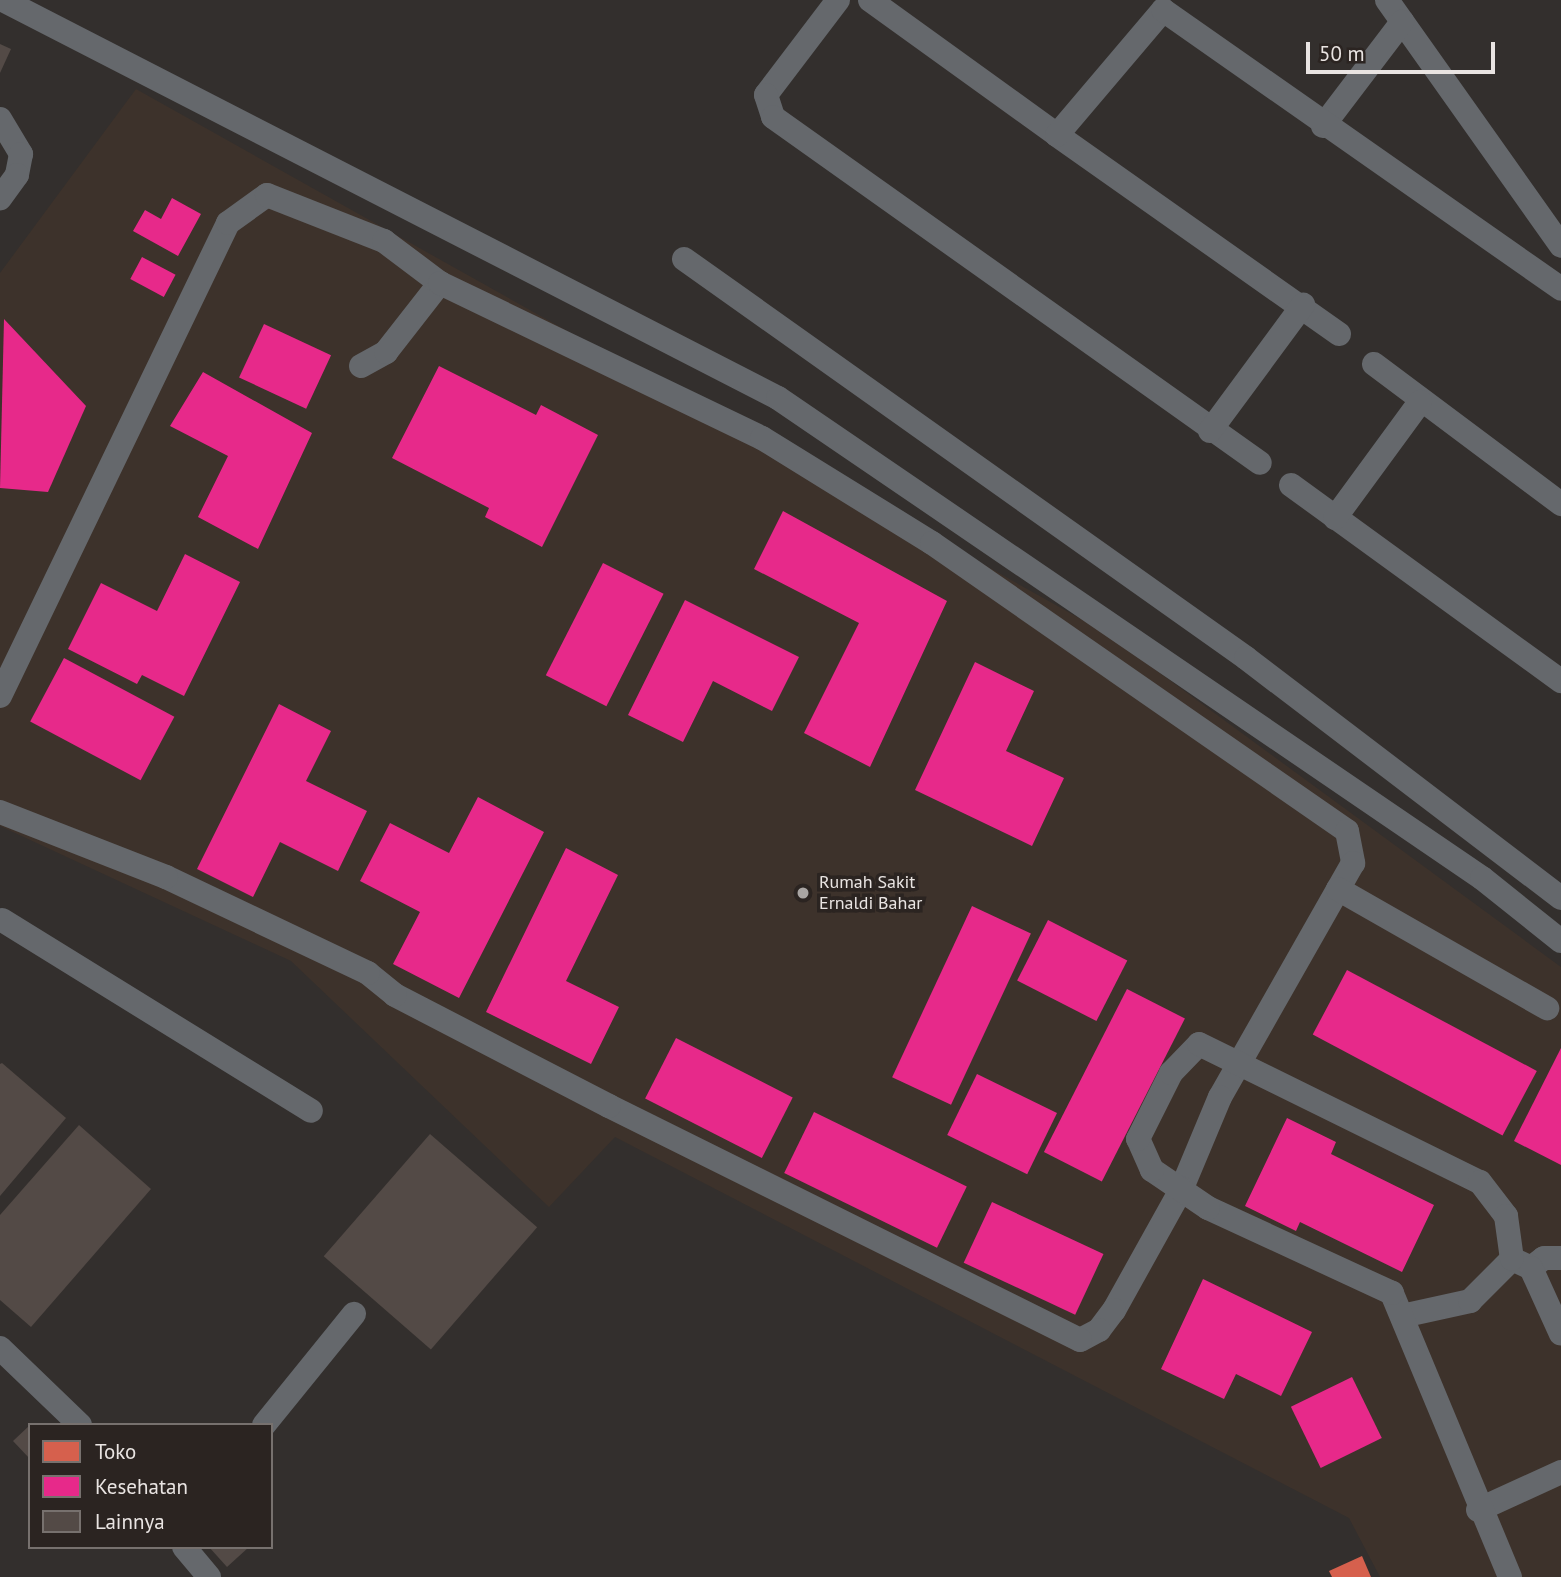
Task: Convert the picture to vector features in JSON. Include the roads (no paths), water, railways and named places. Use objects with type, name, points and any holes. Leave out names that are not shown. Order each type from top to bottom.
[{"type":"street","points":[[3,0],[778,398],[1471,870],[1561,942]]},
{"type":"street","points":[[838,0],[766,95],[773,117],[1210,431],[1260,463]]},
{"type":"street","points":[[870,0],[1057,135],[1303,305],[1339,334]]},
{"type":"street","points":[[1387,0],[1561,246]]},
{"type":"street","points":[[1057,135],[1161,3],[1323,126],[1561,289]]},
{"type":"street","points":[[1323,126],[1402,22]]},
{"type":"street","points":[[0,120],[21,154],[17,175],[0,198]]},
{"type":"street","points":[[0,695],[228,223],[249,203],[267,195],[384,242],[440,283],[762,438],[932,543],[1347,831],[1353,863],[1240,1065],[1182,1188],[1114,1310],[1100,1330],[1080,1340],[608,1106],[395,995],[368,973],[166,877],[0,812]]},
{"type":"street","points":[[684,259],[1247,658],[1284,693],[1561,898]]},
{"type":"street","points":[[360,366],[386,352],[440,283]]},
{"type":"street","points":[[1210,431],[1303,305]]},
{"type":"street","points":[[1374,364],[1420,402],[1561,504]]},
{"type":"street","points":[[1335,518],[1420,402]]},
{"type":"street","points":[[1291,485],[1561,681]]},
{"type":"street","points":[[1338,889],[1547,1008]]},
{"type":"street","points":[[1,921],[311,1111]]},
{"type":"street","points":[[1510,1577],[1478,1510],[1392,1293],[1208,1208],[1152,1170],[1138,1139],[1171,1073],[1199,1044],[1480,1182],[1506,1216],[1521,1264],[1561,1334]]},
{"type":"street","points":[[1402,1316],[1471,1301],[1521,1264],[1544,1258],[1561,1258]]},
{"type":"street","points":[[266,1423],[354,1314]]},
{"type":"street","points":[[0,1348],[78,1423]]},
{"type":"street","points":[[1478,1510],[1561,1472]]},
{"type":"street","points":[[186,1549],[209,1577]]},
{"type":"place","name":"Rumah Sakit Ernaldi Bahar","points":[[803,893]]}]
